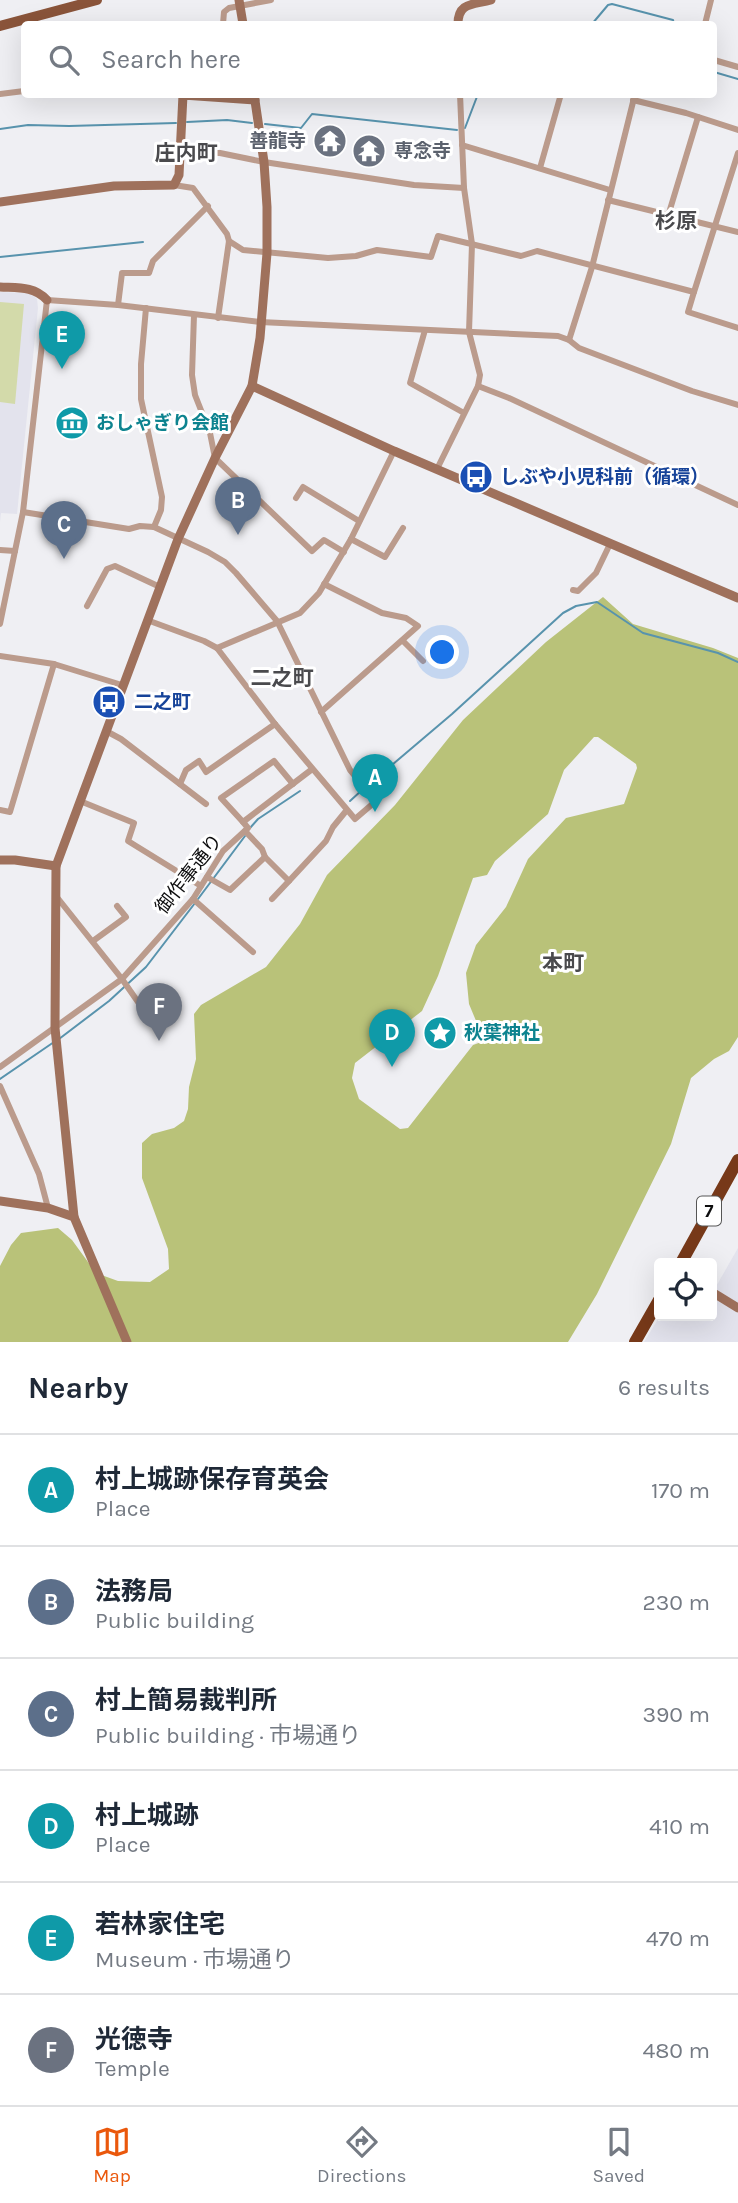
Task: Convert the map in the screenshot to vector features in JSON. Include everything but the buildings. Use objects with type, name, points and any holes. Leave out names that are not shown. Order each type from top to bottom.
[{"type":"highway","name":"7","points":[[684,1258],[738,1160]]},
{"type":"highway","points":[[635,1342],[654,1309]]},
{"type":"main road","points":[[0,26],[97,0]]},
{"type":"street","points":[[223,21],[224,12],[239,3],[271,0]]},
{"type":"street","points":[[458,21],[462,8],[491,0]]},
{"type":"street","points":[[706,21],[711,0]]},
{"type":"street","points":[[239,3],[242,21]]},
{"type":"street","points":[[717,61],[738,67]]},
{"type":"street","points":[[0,94],[21,91]]},
{"type":"street","points":[[174,185],[179,175],[183,98]]},
{"type":"street","points":[[127,1342],[74,1217],[55,1028],[56,866],[178,539],[252,386],[257,363],[267,253],[264,162],[255,98]]},
{"type":"street","points":[[437,469],[478,386],[480,375],[469,332],[472,244],[464,188],[460,98]]},
{"type":"street","points":[[540,168],[560,98]]},
{"type":"street","points":[[569,340],[592,267],[634,98]]},
{"type":"street","points":[[637,98],[738,130]]},
{"type":"street","points":[[668,216],[698,117]]},
{"type":"street","points":[[462,145],[610,190]]},
{"type":"street","points":[[179,152],[220,153],[414,185],[464,188]]},
{"type":"street","points":[[738,153],[688,312],[738,328]]},
{"type":"street","points":[[0,202],[114,186],[174,185],[193,188],[227,234],[229,242],[218,318]]},
{"type":"street","points":[[608,200],[738,232]]},
{"type":"street","points":[[118,305],[122,273],[149,273],[153,261],[208,206]]},
{"type":"street","points":[[229,242],[243,250],[328,258],[356,256],[377,250],[431,257],[439,236],[521,256],[537,251],[694,292]]},
{"type":"street","points":[[0,287],[31,289],[47,300],[118,305],[260,322],[558,335],[579,348],[692,391],[738,405]]},
{"type":"street","points":[[0,624],[23,512],[47,300]]},
{"type":"street","points":[[146,308],[141,400],[162,497],[161,510],[154,527]]},
{"type":"street","points":[[194,315],[192,375],[195,395],[210,433],[215,458],[312,551],[324,540],[344,552]]},
{"type":"street","points":[[425,330],[410,383],[464,413]]},
{"type":"street","points":[[252,386],[394,451],[738,598]]},
{"type":"street","points":[[478,386],[738,505]]},
{"type":"street","points":[[217,648],[300,613],[319,593],[351,539],[394,451]]},
{"type":"street","points":[[296,499],[303,487],[359,521]]},
{"type":"street","points":[[23,512],[129,529],[140,526],[154,527],[225,562],[277,621],[350,770],[376,801],[355,819],[311,769],[217,648],[204,640],[147,620]]},
{"type":"street","points":[[351,539],[386,558],[403,528]]},
{"type":"street","points":[[573,590],[578,591],[596,573],[610,544]]},
{"type":"street","points":[[0,550],[15,551]]},
{"type":"street","points":[[87,606],[107,569],[115,566],[160,587]]},
{"type":"street","points":[[321,712],[418,626],[406,618],[382,612],[324,584]]},
{"type":"street","points":[[403,641],[422,661]]},
{"type":"street","points":[[0,656],[54,664],[122,685]]},
{"type":"street","points":[[0,810],[10,812],[54,664]]},
{"type":"street","points":[[180,783],[186,770],[199,761],[206,772],[275,724]]},
{"type":"street","points":[[106,731],[121,739],[206,804]]},
{"type":"street","points":[[243,822],[221,797],[274,761],[293,783]]},
{"type":"street","name":"御作事通り","points":[[0,1066],[122,979],[193,899],[223,850],[248,828],[243,822],[311,769]]},
{"type":"street","points":[[80,801],[134,823],[128,841],[201,886]]},
{"type":"street","points":[[272,899],[326,841],[346,811]]},
{"type":"street","points":[[245,831],[262,849],[265,857],[289,881]]},
{"type":"street","points":[[207,877],[230,890],[265,857]]},
{"type":"street","points":[[0,860],[56,866]]},
{"type":"street","points":[[55,894],[122,979],[154,1025]]},
{"type":"street","points":[[193,899],[253,952]]},
{"type":"street","points":[[93,941],[126,917],[117,906]]},
{"type":"street","points":[[0,1086],[40,1174],[48,1208]]},
{"type":"street","points":[[0,1201],[48,1208],[74,1217]]},
{"type":"street","points":[[717,1295],[738,1308]]},
{"type":"shaded area","points":[[0,292],[31,293],[37,299],[38,308],[17,514],[1,513],[0,522]]},
{"type":"shaded area","points":[[738,1248],[738,1305],[717,1292],[717,1285]]},
{"type":"shaded area","points":[[717,1300],[738,1313],[738,1342],[644,1342],[657,1321],[717,1321]]},
{"type":"green space","points":[[0,302],[24,304],[15,404],[0,402]]},
{"type":"green space","points":[[603,597],[633,624],[738,658],[738,1037],[729,1051],[714,1059],[691,1078],[671,1144],[597,1294],[568,1342],[0,1342],[0,1266],[21,1233],[58,1228],[72,1240],[96,1273],[118,1281],[150,1282],[169,1269],[168,1249],[142,1178],[142,1143],[152,1134],[174,1128],[184,1121],[196,1059],[194,1014],[201,1005],[266,967],[300,924],[327,875],[395,805],[463,720],[546,642]],"holes":[[[594,737],[598,737],[636,764],[637,768],[624,804],[566,818],[528,859],[506,907],[476,945],[466,973],[469,1004],[487,1040],[473,1045],[408,1128],[400,1129],[359,1099],[352,1078],[355,1063],[422,1011],[438,976],[473,878],[487,875],[495,861],[548,814],[564,770]]]},
{"type":"waterway","points":[[595,21],[612,4],[673,21]]},
{"type":"waterway","points":[[717,73],[738,79]]},
{"type":"waterway","points":[[465,128],[476,98]]},
{"type":"waterway","points":[[265,124],[301,128],[312,114],[457,130]]},
{"type":"waterway","points":[[187,122],[227,120],[252,123]]},
{"type":"waterway","points":[[0,129],[28,125],[176,123]]},
{"type":"waterway","points":[[0,257],[143,242]]},
{"type":"waterway","points":[[366,787],[452,714],[563,613],[576,606],[597,602],[643,633],[718,653],[738,662]]},
{"type":"waterway","points":[[350,801],[362,790]]},
{"type":"waterway","points":[[250,828],[258,819],[300,791]]},
{"type":"waterway","points":[[198,899],[245,836]]},
{"type":"waterway","points":[[59,1039],[109,1001],[146,967],[195,903]]},
{"type":"waterway","points":[[0,1079],[54,1042]]},
{"type":"place","name":"善龍寺","points":[[330,141]]},
{"type":"place","name":"専念寺","points":[[369,151]]},
{"type":"place","name":"若林家住宅","points":[[62,369]]},
{"type":"place","name":"おしゃぎり会館","points":[[72,423]]},
{"type":"place","name":"しぶや小児科前（循環）","points":[[476,477]]},
{"type":"place","name":"法務局","points":[[238,535]]},
{"type":"place","name":"村上簡易裁判所","points":[[64,559]]},
{"type":"place","name":"二之町","points":[[109,702]]},
{"type":"place","name":"村上城跡保存育英会","points":[[375,812]]},
{"type":"place","name":"秋葉神社","points":[[440,1033]]},
{"type":"place","name":"光徳寺","points":[[159,1041]]},
{"type":"place","name":"村上城跡","points":[[392,1067]]},
{"type":"district","name":"庄内町","points":[[186,153]]},
{"type":"district","name":"杉原","points":[[676,221]]},
{"type":"district","name":"二之町","points":[[282,678]]},
{"type":"district","name":"本町","points":[[563,963]]}]
